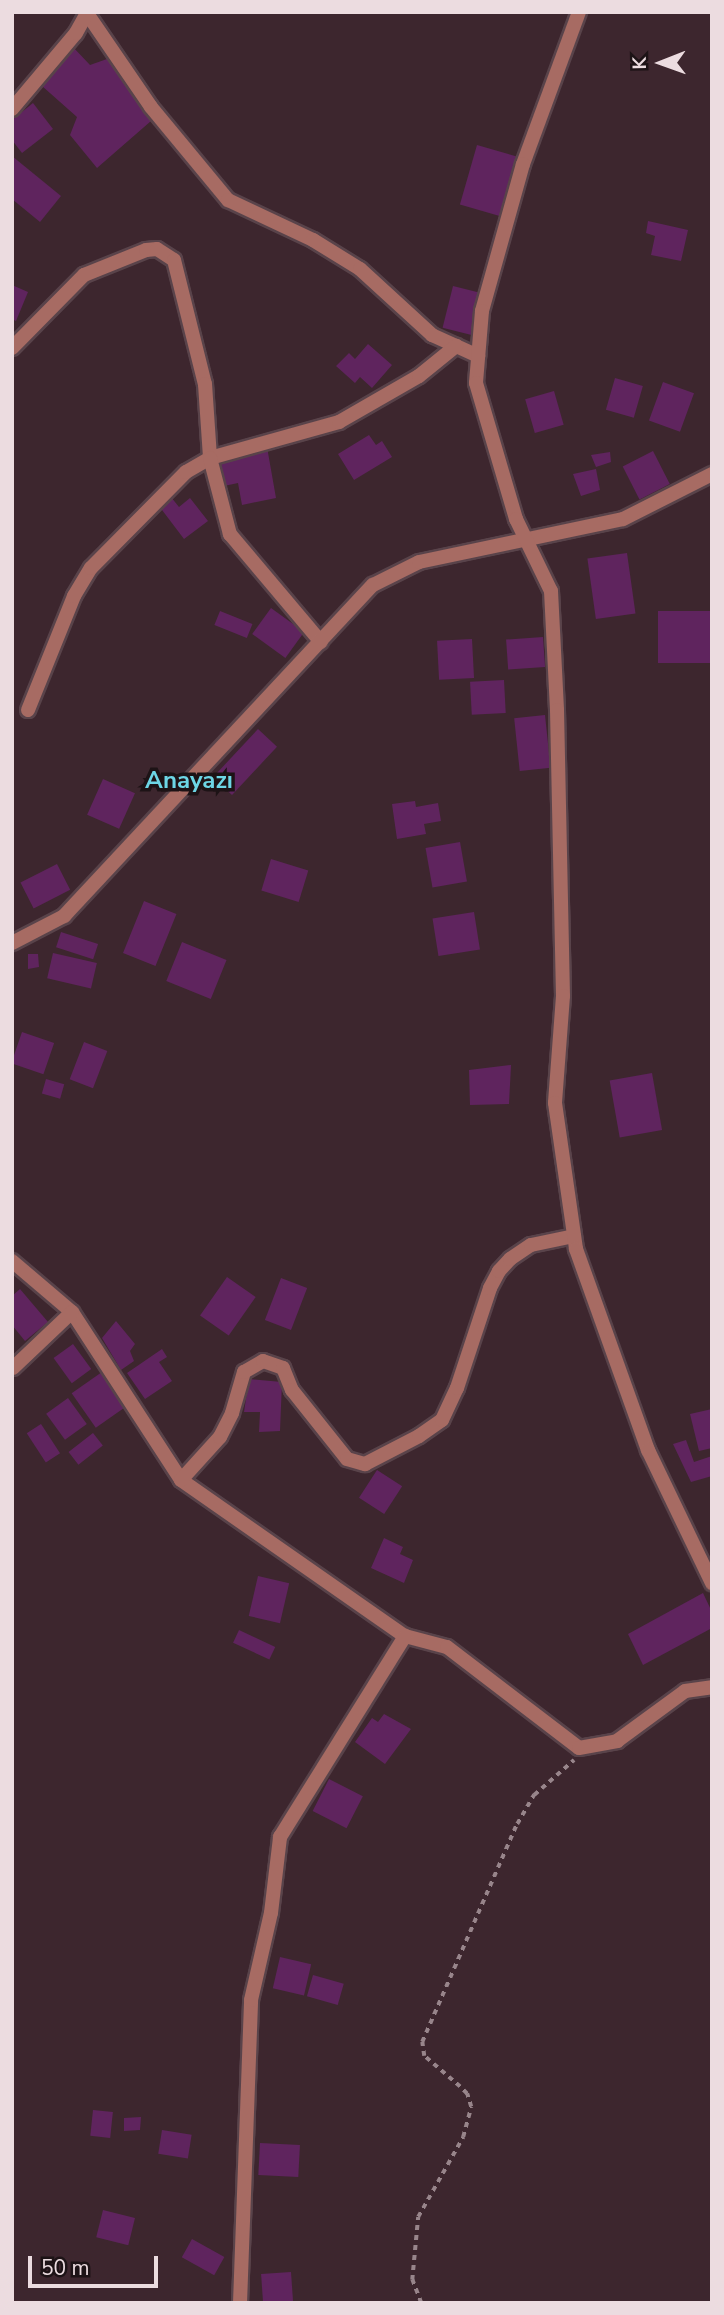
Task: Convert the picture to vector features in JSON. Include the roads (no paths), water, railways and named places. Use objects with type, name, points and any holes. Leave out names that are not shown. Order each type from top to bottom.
[{"type":"street","points":[[86,12],[151,107],[228,200],[313,240],[360,269],[432,335],[478,356]]},
{"type":"street","points":[[12,109],[76,33],[86,12]]},
{"type":"street","points":[[579,12],[523,164],[482,311],[476,383],[516,519],[551,591],[557,710],[563,996],[555,1103],[574,1236],[648,1450],[712,1583]]},
{"type":"street","points":[[12,348],[85,275],[116,260],[157,249],[174,260],[205,384],[209,458],[230,534],[321,642]]},
{"type":"street","points":[[28,710],[74,596],[91,568],[186,472],[209,458],[339,422],[419,376],[456,346]]},
{"type":"street","points":[[12,943],[64,916],[373,585],[419,562],[623,519],[712,474]]},
{"type":"street","points":[[181,1480],[220,1437],[232,1413],[244,1372],[263,1361],[283,1368],[292,1391],[347,1459],[365,1464],[419,1436],[442,1420],[457,1388],[489,1288],[499,1271],[510,1259],[531,1245],[574,1236]]},
{"type":"street","points":[[12,1261],[72,1312],[181,1480],[405,1636],[447,1647],[579,1748],[617,1741],[685,1690],[712,1687]]},
{"type":"street","points":[[13,1368],[72,1312]]},
{"type":"street","points":[[240,2303],[251,2000],[271,1913],[280,1837],[405,1636]]},
{"type":"district","name":"Anayazı","points":[[189,781]]}]
